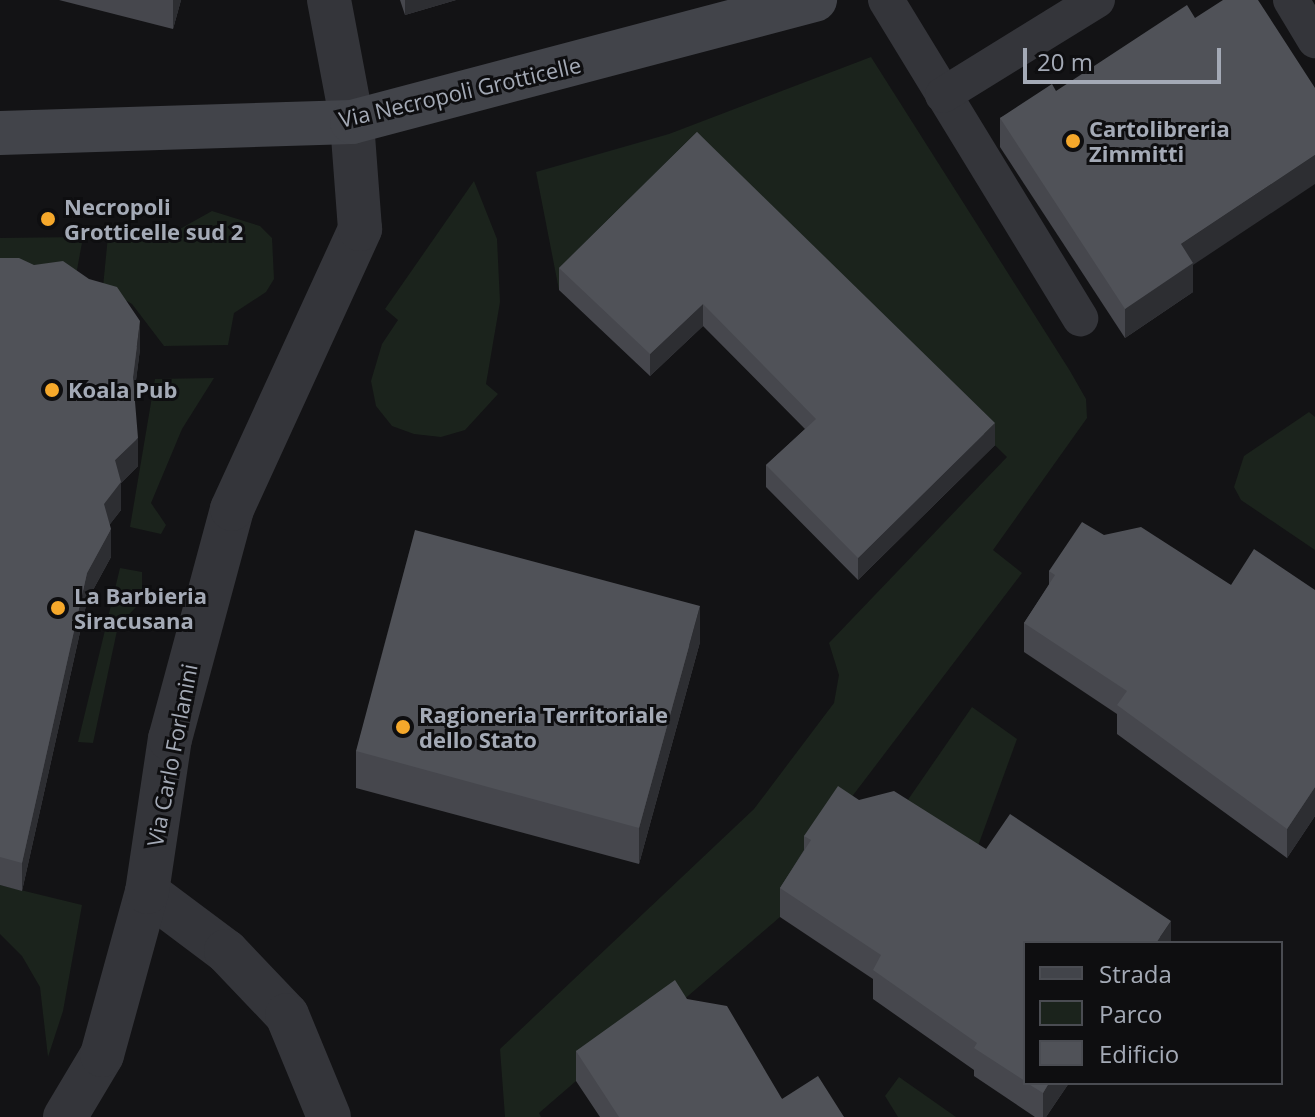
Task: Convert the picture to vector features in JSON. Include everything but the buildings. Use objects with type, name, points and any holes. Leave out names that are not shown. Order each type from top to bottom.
[{"type":"main road","name":"Via Necropoli Grotticelle","points":[[0,133],[352,122],[815,0]]},
{"type":"street","name":"Via Carlo Forlanini","points":[[65,1117],[102,1055],[147,892],[170,739],[232,509],[360,229],[352,122],[329,0]]},
{"type":"street","points":[[147,892],[226,951],[287,1015],[329,1117]]},
{"type":"lane","points":[[886,0],[1080,318]]},
{"type":"lane","points":[[943,95],[1097,0]]},
{"type":"lane","points":[[1291,0],[1315,40]]},
{"type":"green space","points":[[871,57],[1070,371],[1086,399],[1087,418],[993,550],[1022,573],[838,815],[780,917],[625,1050],[576,1081],[539,1113],[541,1117],[505,1117],[500,1049],[754,809],[834,703],[839,675],[829,643],[1007,457],[697,154],[559,290],[536,172],[669,134]]},
{"type":"green space","points":[[474,181],[497,239],[500,302],[486,384],[498,394],[465,430],[441,437],[414,434],[392,426],[376,406],[371,381],[382,344],[398,320],[385,309]]},
{"type":"green space","points":[[212,211],[260,226],[272,238],[274,279],[266,292],[234,313],[228,345],[164,346],[132,304],[103,287],[108,236],[162,239]]},
{"type":"green space","points":[[83,237],[75,281],[0,269],[0,238]]},
{"type":"green space","points":[[214,378],[182,429],[151,503],[166,525],[161,534],[130,527],[155,379]]},
{"type":"green space","points":[[1309,412],[1315,417],[1315,550],[1241,500],[1234,487],[1244,456]]},
{"type":"green space","points":[[120,568],[142,572],[142,588],[136,607],[118,626],[93,743],[78,742]]},
{"type":"green space","points":[[972,707],[1017,739],[978,846],[894,820]]},
{"type":"green space","points":[[0,885],[82,905],[63,1011],[48,1057],[40,987],[22,956],[0,934]]},
{"type":"green space","points":[[899,1077],[956,1117],[898,1117],[885,1096]]},
{"type":"place","name":"Cartolibreria Zimmitti","points":[[1073,141]]},
{"type":"place","name":"Necropoli Grotticelle sud 2","points":[[48,219]]},
{"type":"place","name":"Koala Pub","points":[[52,390]]},
{"type":"place","name":"La Barbieria Siracusana","points":[[58,608]]},
{"type":"place","name":"Ragioneria Territoriale dello Stato","points":[[403,727]]}]
